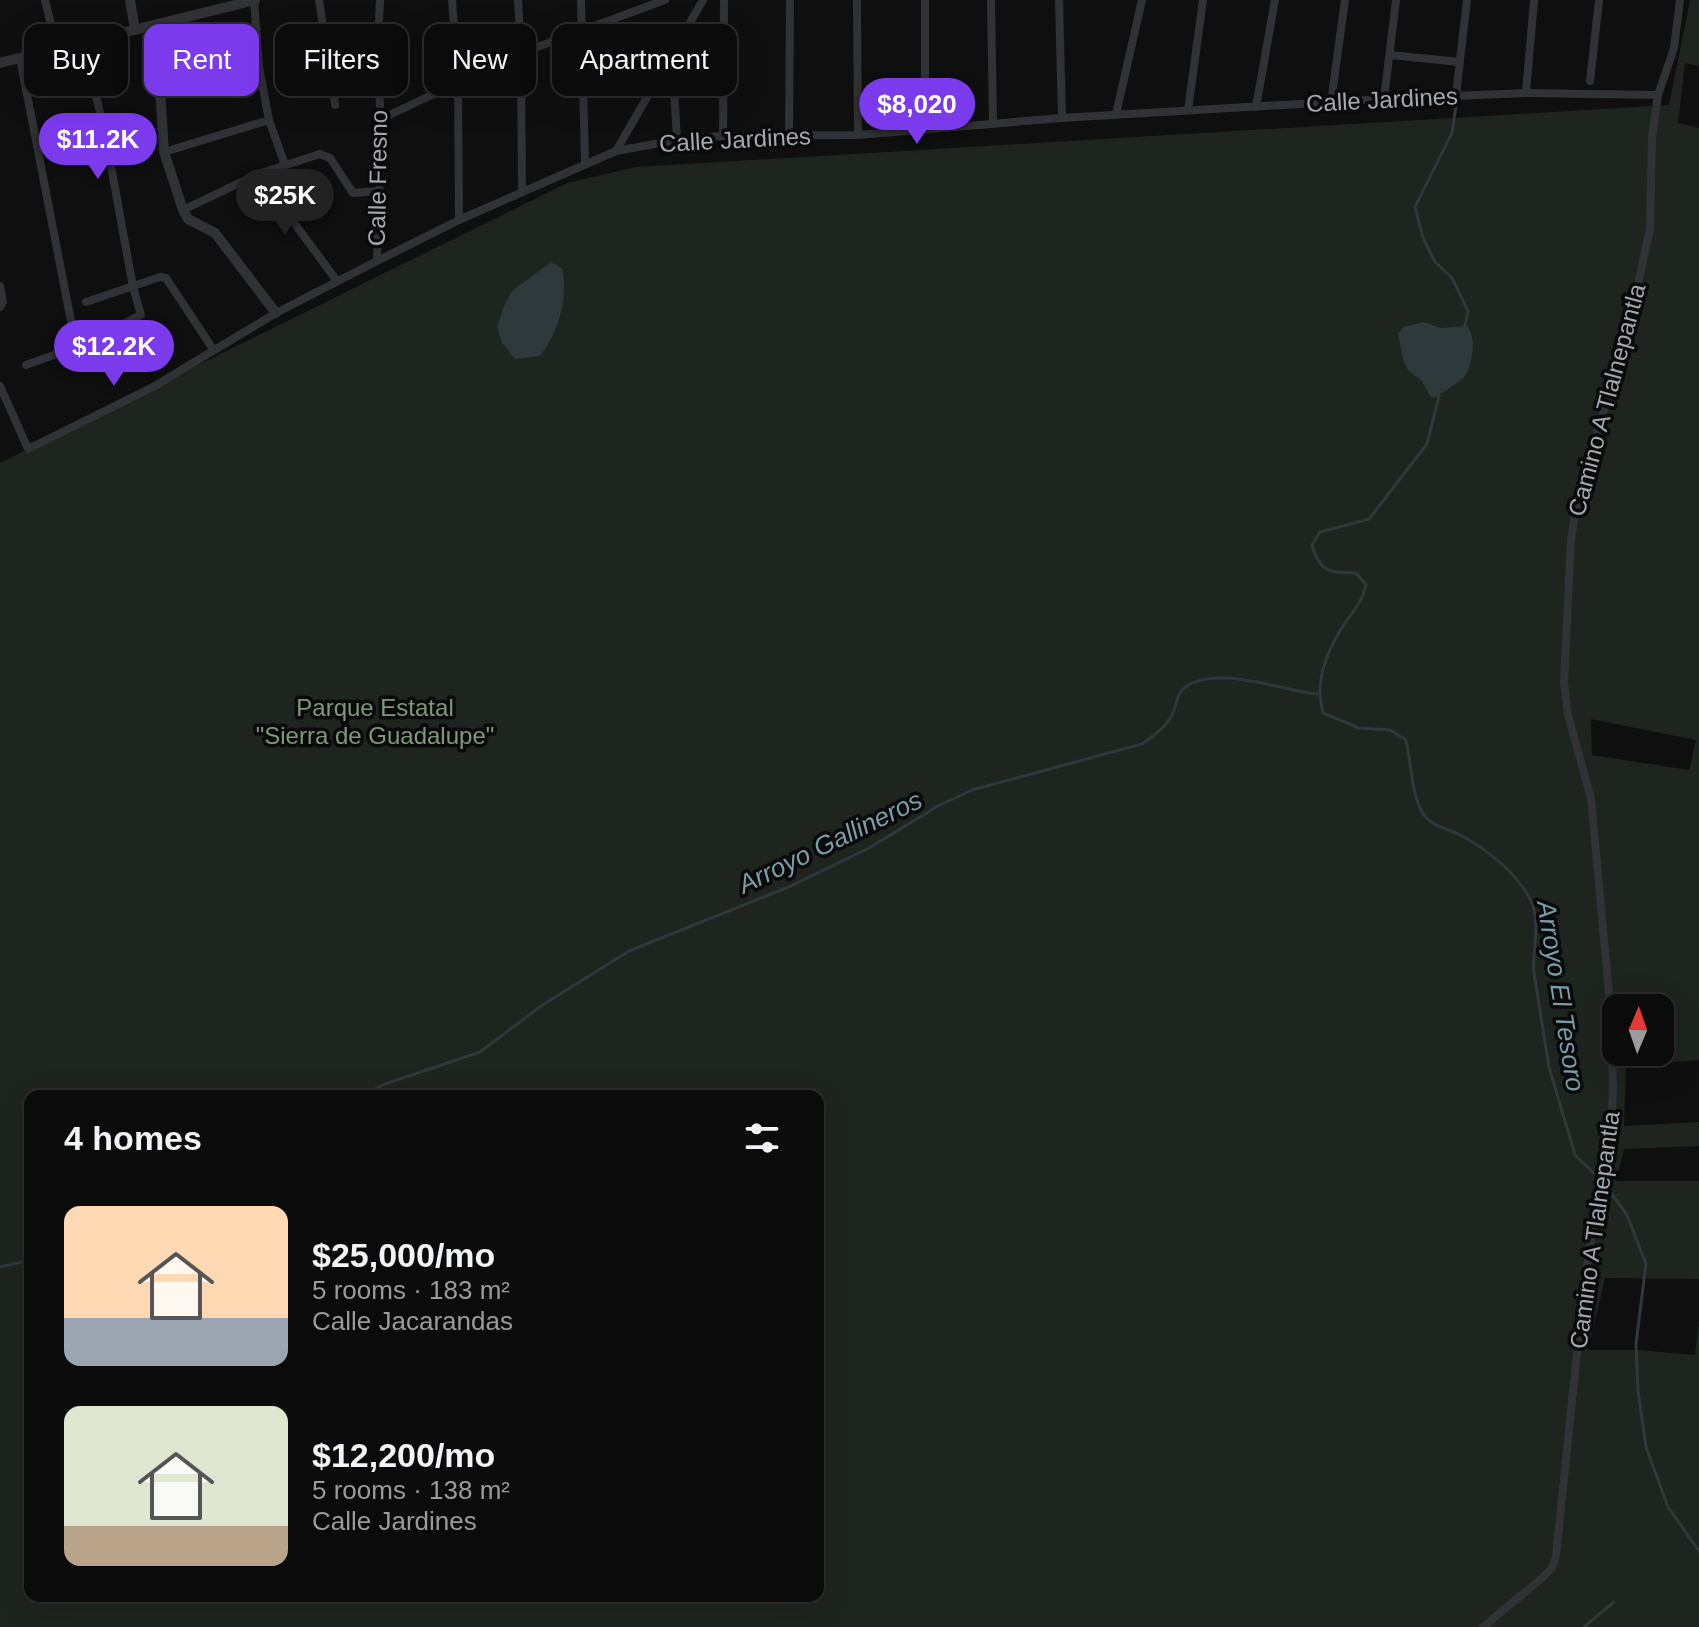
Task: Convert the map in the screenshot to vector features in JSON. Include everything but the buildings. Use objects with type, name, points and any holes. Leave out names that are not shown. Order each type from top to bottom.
[{"type":"street","points":[[45,0],[51,24]]},
{"type":"street","points":[[130,0],[135,30]]},
{"type":"street","points":[[160,24],[254,0],[256,24]]},
{"type":"street","points":[[319,0],[335,105]]},
{"type":"street","name":"Calle Fresno","points":[[377,261],[380,0]]},
{"type":"street","points":[[452,0],[454,24]]},
{"type":"street","points":[[518,0],[519,24]]},
{"type":"street","points":[[581,0],[583,24]]},
{"type":"street","points":[[597,24],[665,0]]},
{"type":"street","points":[[689,24],[703,0]]},
{"type":"street","points":[[723,136],[724,0]]},
{"type":"street","points":[[789,135],[790,0]]},
{"type":"street","points":[[857,0],[858,135]]},
{"type":"street","points":[[925,0],[925,129]]},
{"type":"street","points":[[991,0],[993,124]]},
{"type":"street","points":[[1059,0],[1062,118]]},
{"type":"street","points":[[1116,114],[1142,0]]},
{"type":"street","points":[[1188,110],[1203,0]]},
{"type":"street","points":[[1256,107],[1275,0]]},
{"type":"street","points":[[1331,102],[1345,0]]},
{"type":"street","points":[[1384,99],[1396,0]]},
{"type":"street","points":[[1456,95],[1467,0]]},
{"type":"street","points":[[1526,93],[1534,0]]},
{"type":"street","points":[[1590,81],[1599,0]]},
{"type":"street","name":"Camino A Tlalnepantla","points":[[1483,1627],[1552,1568],[1556,1556],[1584,1285],[1612,1109],[1611,1015],[1591,798],[1568,715],[1564,682],[1571,539],[1590,449],[1627,334],[1650,229],[1652,137],[1658,95],[1674,48],[1680,0]]},
{"type":"street","points":[[128,32],[144,28]]},
{"type":"street","points":[[1390,55],[1460,62]]},
{"type":"street","points":[[0,63],[24,57]]},
{"type":"street","points":[[20,58],[76,347]]},
{"type":"street","points":[[259,67],[269,120],[285,165]]},
{"type":"street","name":"Calle Jardines","points":[[0,386],[28,449],[153,387],[276,313],[459,220],[616,151],[677,140],[723,136],[858,135],[1116,114],[1456,95],[1658,95]]},
{"type":"street","points":[[26,365],[76,347],[141,315],[96,96]]},
{"type":"street","points":[[160,96],[164,152],[183,210],[188,219],[215,233],[276,313]]},
{"type":"street","points":[[381,119],[428,96]]},
{"type":"street","points":[[458,96],[459,220]]},
{"type":"street","points":[[521,96],[522,192]]},
{"type":"street","points":[[584,96],[585,163]]},
{"type":"street","points":[[616,151],[648,96]]},
{"type":"street","points":[[674,96],[677,140]]},
{"type":"street","points":[[164,152],[269,120]]},
{"type":"street","points":[[183,210],[258,174],[320,154],[326,155],[353,193],[380,191]]},
{"type":"street","points":[[258,174],[337,281]]},
{"type":"street","points":[[86,302],[160,277],[166,278],[213,349]]},
{"type":"street","points":[[0,286],[1,306]]},
{"type":"green space","name":"Parque Estatal \"Sierra de Guadalupe\"","points":[[1690,0],[1699,0],[1699,66],[1685,63],[1678,123],[1699,128],[1699,1060],[1674,1062],[1674,994],[1602,994],[1602,1066],[1626,1066],[1624,1126],[1699,1122],[1699,1146],[1624,1149],[1616,1181],[1699,1181],[1699,1279],[1605,1278],[1588,1350],[1695,1355],[1699,1320],[1699,1627],[0,1627],[0,463],[567,183],[636,167],[1669,105]],"holes":[[[1591,719],[1696,740],[1689,770],[1592,755]]]},
{"type":"shaded area","points":[[551,262],[562,268],[564,279],[563,303],[557,326],[540,356],[515,359],[502,343],[497,327],[504,306],[512,291]]},
{"type":"shaded area","points":[[1424,322],[1441,328],[1467,326],[1473,343],[1465,376],[1433,398],[1422,381],[1408,370],[1398,334],[1403,327]]},
{"type":"waterway","name":"Arroyo El Tesoro","points":[[1456,106],[1452,133],[1415,207],[1423,238],[1435,262],[1452,278],[1468,311],[1464,330]]},
{"type":"waterway","name":"Arroyo El Tesoro","points":[[1439,396],[1427,444],[1369,519],[1320,532],[1312,545],[1322,566],[1332,571],[1356,573],[1366,585],[1324,666],[1320,690],[1323,713],[1359,728],[1390,730],[1406,740],[1422,812],[1435,824],[1459,834],[1484,850],[1522,885],[1535,915],[1534,973],[1549,1067],[1575,1155],[1599,1178]]},
{"type":"waterway","name":"Arroyo Gallineros","points":[[373,1090],[480,1052],[541,1006],[629,951],[791,886],[869,848],[938,806],[972,790],[1142,744],[1167,722],[1180,692],[1194,682],[1228,678],[1317,694]]},
{"type":"waterway","points":[[1604,1183],[1627,1215],[1646,1264],[1636,1344],[1638,1391],[1646,1447],[1668,1507],[1699,1551]]},
{"type":"waterway","name":"Arroyo Gallineros","points":[[0,1267],[24,1261]]},
{"type":"waterway","points":[[1584,1627],[1614,1602]]}]
